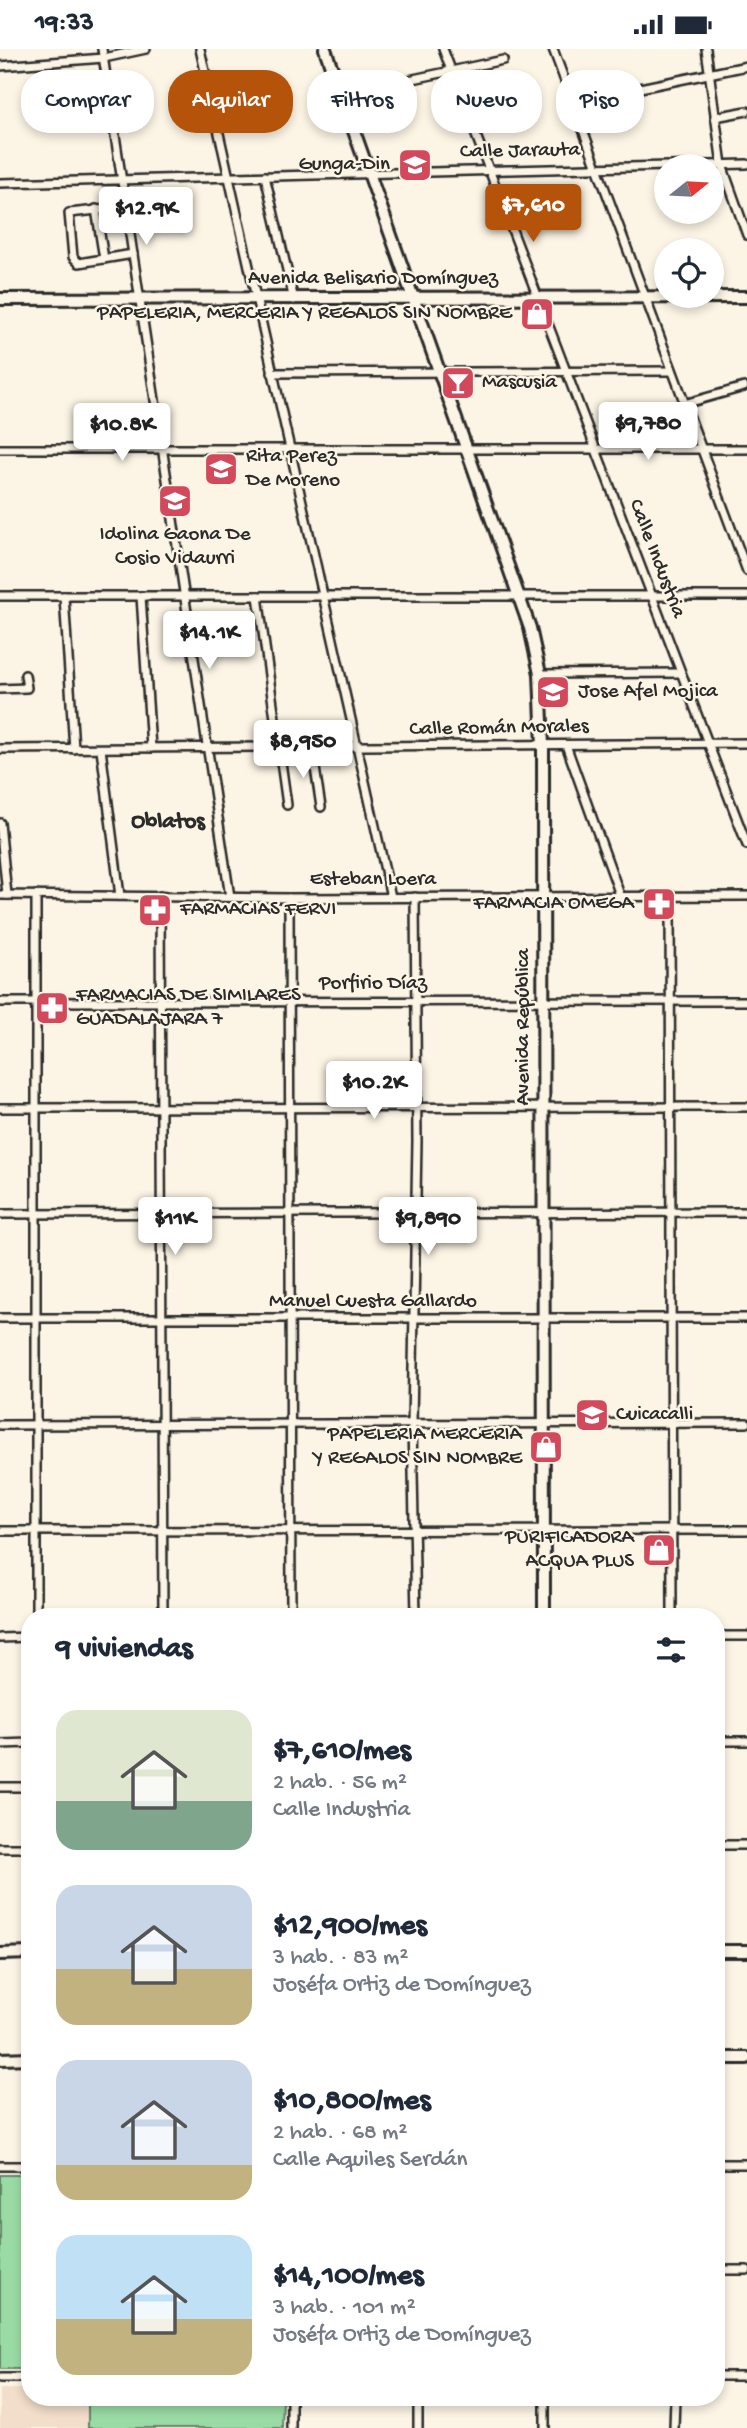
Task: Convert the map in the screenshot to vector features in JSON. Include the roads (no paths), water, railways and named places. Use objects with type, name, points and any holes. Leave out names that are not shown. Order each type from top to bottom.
[{"type":"street","points":[[102,49],[230,897]]},
{"type":"street","points":[[0,66],[104,58],[146,49]]},
{"type":"street","points":[[200,49],[391,897]]},
{"type":"street","name":"Avenida República","points":[[325,49],[332,70]]},
{"type":"street","name":"Calle Industria","points":[[443,49],[451,70]]},
{"type":"street","points":[[560,70],[553,50],[565,49]]},
{"type":"street","points":[[706,49],[720,154]]},
{"type":"street","points":[[460,70],[503,59]]},
{"type":"street","points":[[644,87],[747,66]]},
{"type":"street","points":[[715,117],[747,111]]},
{"type":"street","name":"Avenida República","points":[[355,133],[519,597],[535,645],[540,674],[543,746],[544,1608]]},
{"type":"street","name":"Calle Industria","points":[[476,133],[747,845]]},
{"type":"street","points":[[584,133],[747,571]]},
{"type":"street","name":"Calle Jarauta","points":[[724,165],[747,164]]},
{"type":"street","name":"Calle Jarauta","points":[[0,183],[654,167]]},
{"type":"street","points":[[724,171],[747,235]]},
{"type":"street","points":[[265,176],[294,300]]},
{"type":"street","points":[[126,207],[69,213],[75,261],[133,254]]},
{"type":"street","points":[[96,209],[104,259]]},
{"type":"street","name":"Avenida Belisario Domínguez","points":[[0,299],[416,300],[747,297]]},
{"type":"street","points":[[272,373],[672,371]]},
{"type":"street","points":[[684,404],[744,387]]},
{"type":"street","points":[[0,449],[747,449]]},
{"type":"street","points":[[0,596],[747,596]]},
{"type":"street","points":[[64,596],[74,749]]},
{"type":"street","points":[[141,596],[151,748]]},
{"type":"street","points":[[258,596],[287,805]]},
{"type":"street","points":[[540,674],[681,673]]},
{"type":"street","points":[[0,689],[25,689],[28,686],[25,675]]},
{"type":"street","name":"Calle Román Morales","points":[[0,749],[747,743]]},
{"type":"street","points":[[566,745],[620,895]]},
{"type":"street","points":[[313,748],[321,807]]},
{"type":"street","points":[[102,749],[120,896]]},
{"type":"street","points":[[0,823],[4,895]]},
{"type":"street","name":"Esteban Loera","points":[[4,895],[289,898],[747,896]]},
{"type":"street","points":[[36,895],[36,1608]]},
{"type":"street","points":[[670,895],[671,1608]]},
{"type":"street","points":[[160,896],[163,1608]]},
{"type":"street","points":[[415,897],[414,1107],[417,1141],[412,1424],[416,1608]]},
{"type":"street","points":[[289,898],[291,1608]]},
{"type":"street","name":"Porfirio Díaz","points":[[0,1002],[747,1001]]},
{"type":"street","points":[[0,1108],[747,1107]]},
{"type":"street","points":[[0,1214],[747,1212]]},
{"type":"street","name":"Manuel Cuesta Gallardo","points":[[0,1318],[747,1318]]},
{"type":"street","points":[[0,1425],[747,1423]]},
{"type":"street","points":[[0,1531],[747,1530]]},
{"type":"street","points":[[725,1636],[747,1636]]},
{"type":"street","points":[[0,1638],[21,1637]]},
{"type":"street","points":[[725,1741],[747,1741]]},
{"type":"street","points":[[0,1744],[21,1743]]},
{"type":"street","points":[[0,1787],[21,1787]]},
{"type":"street","points":[[725,1845],[747,1845]]},
{"type":"street","points":[[0,1848],[21,1848]]},
{"type":"street","points":[[725,1951],[747,1951]]},
{"type":"street","points":[[0,1954],[21,1953]]},
{"type":"street","points":[[0,2059],[21,2058]]},
{"type":"street","points":[[725,2058],[747,2058]]},
{"type":"street","points":[[725,2164],[747,2164]]},
{"type":"street","points":[[0,2166],[21,2166]]},
{"type":"street","points":[[725,2270],[747,2270]]},
{"type":"street","points":[[725,2376],[747,2377]]},
{"type":"street","points":[[0,2378],[21,2378]]},
{"type":"street","points":[[291,2406],[291,2428]]},
{"type":"street","points":[[418,2406],[418,2428]]},
{"type":"street","points":[[545,2406],[545,2428]]},
{"type":"street","points":[[674,2428],[675,2406]]},
{"type":"place","name":"Gunga-Din","points":[[415,165]]},
{"type":"place","name":"PAPELERIA, MERCERIA Y REGALOS SIN NOMBRE","points":[[537,314]]},
{"type":"place","name":"Mascusia","points":[[458,383]]},
{"type":"place","name":"Rita Perez De Moreno","points":[[221,469]]},
{"type":"place","name":"Idolina Gaona De Cosio Vidaurri","points":[[175,501]]},
{"type":"place","name":"Jose Afel Mojica","points":[[553,692]]},
{"type":"place","name":"FARMACIA OMEGA","points":[[659,904]]},
{"type":"place","name":"FARMACIAS FERVI","points":[[155,910]]},
{"type":"place","name":"FARMACIAS DE SIMILARES GUADALAJARA 7","points":[[52,1008]]},
{"type":"place","name":"Cuicacalli","points":[[592,1415]]},
{"type":"place","name":"PAPELERIA MERCERIA Y REGALOS SIN NOMBRE","points":[[546,1447]]},
{"type":"place","name":"PURIFICADORA ACQUA PLUS","points":[[659,1550]]},
{"type":"district","name":"Oblatos","points":[[168,822]]}]
